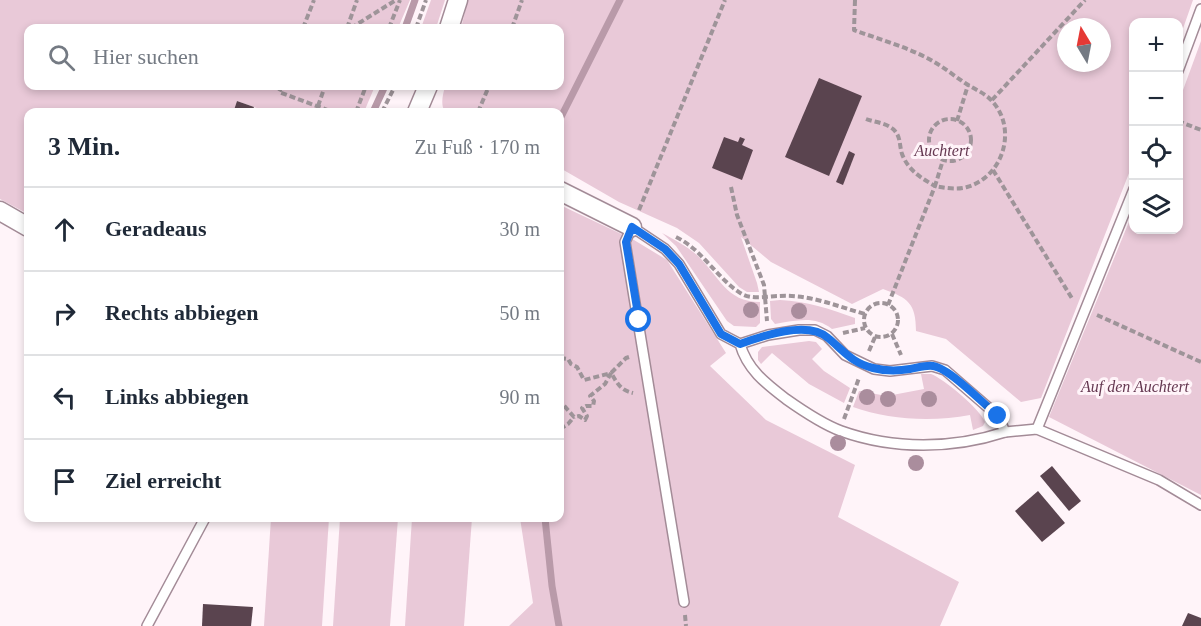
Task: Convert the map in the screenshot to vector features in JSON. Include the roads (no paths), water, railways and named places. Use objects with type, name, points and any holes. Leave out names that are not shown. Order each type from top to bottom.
[{"type":"street","points":[[450,24],[458,0]]},
{"type":"street","points":[[419,108],[426,90]]},
{"type":"street","points":[[564,193],[632,227]]},
{"type":"street","points":[[0,211],[24,225]]},
{"type":"lane","points":[[1183,60],[1201,9]]},
{"type":"lane","points":[[1037,429],[1087,315],[1129,202]]},
{"type":"lane","points":[[684,602],[626,242],[632,227],[665,249],[679,264],[721,334],[740,344],[768,335],[815,330],[827,336],[845,355],[863,365],[890,371],[932,366],[945,370],[998,416],[1005,432]]},
{"type":"lane","points":[[740,344],[744,358],[761,381],[814,417],[840,431],[898,444],[943,445],[983,439],[1005,432],[1037,429],[1159,480],[1201,505]]},
{"type":"lane","points":[[147,626],[203,522]]},
{"type":"waterway","points":[[406,24],[415,0]]},
{"type":"waterway","points":[[564,111],[620,0]]},
{"type":"waterway","points":[[375,108],[383,90]]},
{"type":"waterway","points":[[545,522],[559,626]]},
{"type":"park label","name":"Auchtert","points":[[942,150]]},
{"type":"park label","name":"Auf den Auchtert","points":[[1135,386]]}]
